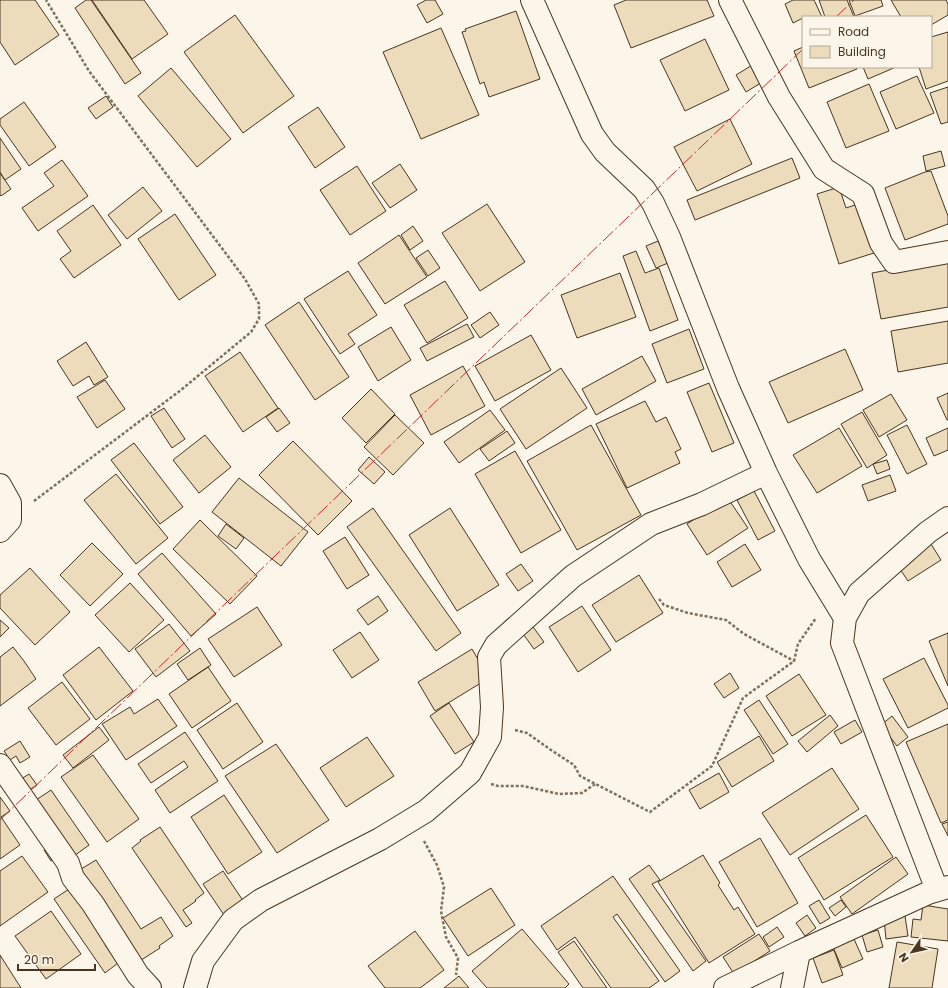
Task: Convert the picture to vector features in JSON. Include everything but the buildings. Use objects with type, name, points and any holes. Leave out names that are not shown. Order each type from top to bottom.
[{"type":"street","points":[[532,0],[592,134],[605,152],[644,189],[653,203],[669,237],[728,388],[766,473],[809,559],[845,618]]},
{"type":"street","points":[[730,0],[783,104],[824,170],[863,194],[881,243],[894,262],[948,252]]},
{"type":"street","points":[[195,988],[203,960],[233,920],[261,900],[380,839],[415,818],[426,811],[470,773],[490,737],[492,707],[489,657],[496,645],[573,576],[651,524],[702,504],[766,473]]},
{"type":"street","points":[[0,486],[10,503],[5,526]]},
{"type":"street","points":[[725,988],[799,952],[942,888],[842,643],[845,618],[859,593],[928,532],[948,518]]},
{"type":"street","points":[[0,766],[68,863],[73,878],[93,904],[138,975],[150,988]]},
{"type":"street","points":[[792,988],[799,952]]},
{"type":"path","points":[[5,526],[181,390],[251,332],[259,319],[259,304],[245,279],[89,71],[46,0]]},
{"type":"path","points":[[490,737],[510,729],[527,734],[574,765],[580,776],[650,812],[712,766],[742,698],[794,661],[798,644],[815,621],[828,590]]},
{"type":"path","points":[[659,599],[664,605],[688,613],[726,620],[744,634],[794,661]]},
{"type":"path","points":[[470,773],[480,781],[498,786],[523,786],[559,794],[582,793],[595,784]]},
{"type":"path","points":[[415,818],[437,865],[444,888],[441,911],[446,937],[458,958],[456,975]]},
{"type":"power","points":[[837,16],[854,0]]},
{"type":"power","points":[[0,820],[802,50]]}]
